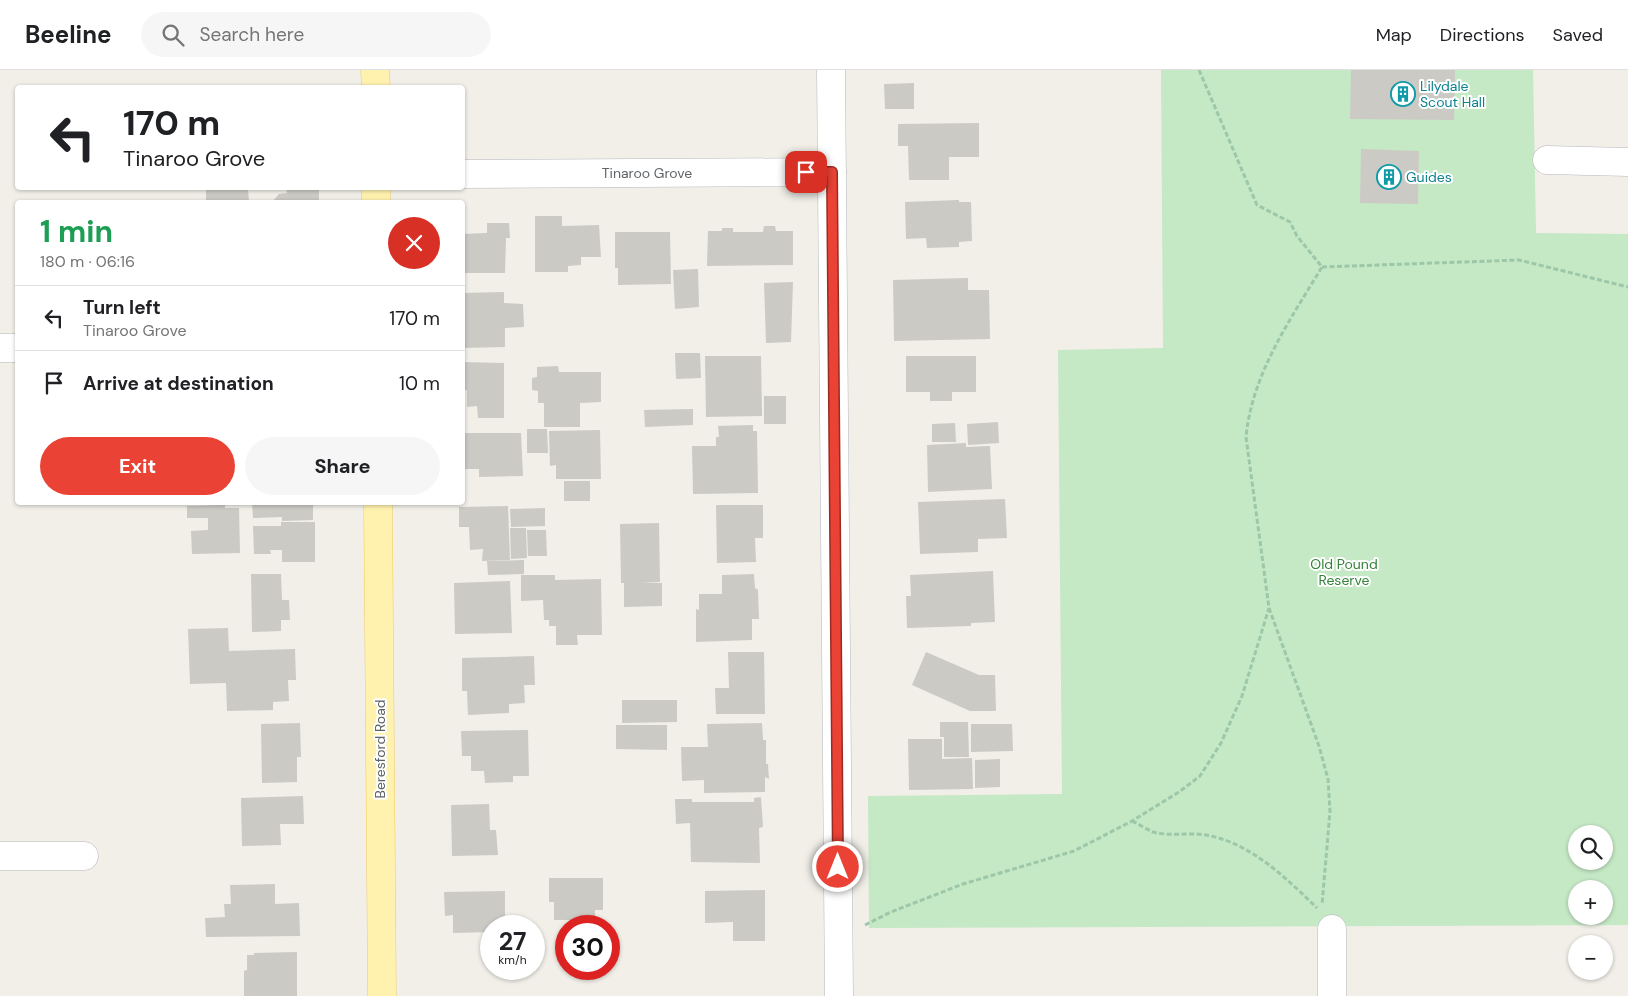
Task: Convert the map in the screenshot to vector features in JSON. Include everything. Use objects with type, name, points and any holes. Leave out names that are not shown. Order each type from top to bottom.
[{"type":"main road","points":[[376,70],[376,85]]},
{"type":"main road","name":"Beresford Road","points":[[378,505],[382,996]]},
{"type":"street","points":[[832,70],[838,996]]},
{"type":"street","points":[[1547,160],[1628,162]]},
{"type":"street","name":"Tinaroo Grove","points":[[465,174],[832,172]]},
{"type":"street","points":[[0,348],[15,348]]},
{"type":"street","points":[[0,856],[84,856]]},
{"type":"street","points":[[1332,929],[1332,996]]},
{"type":"path","points":[[1199,70],[1257,204],[1290,222],[1297,236],[1322,267]]},
{"type":"path","points":[[1322,267],[1519,260],[1628,287]]},
{"type":"path","points":[[1132,821],[1151,831],[1165,834],[1206,835],[1226,841],[1251,853],[1282,874],[1321,912],[1330,811],[1328,779],[1319,746],[1269,608],[1246,436],[1248,415],[1261,375],[1285,328],[1322,267]]},
{"type":"path","points":[[864,934],[864,925],[891,912],[964,884],[1074,851],[1132,821],[1179,792],[1200,776],[1221,743],[1242,696],[1269,608]]},
{"type":"green space","name":"Old Pound Reserve","points":[[1161,70],[1533,70],[1536,233],[1628,234],[1628,925],[869,928],[868,796],[1062,794],[1058,350],[1163,348]]},
{"type":"building","name":"Lilydale Scout Hall","points":[[1351,70],[1455,70],[1454,120],[1350,119]]},
{"type":"building","points":[[914,83],[914,109],[885,109],[884,84]]},
{"type":"building","points":[[979,123],[979,157],[949,157],[949,180],[909,180],[908,146],[898,146],[898,124]]},
{"type":"building","name":"Guides","points":[[1361,149],[1419,151],[1418,204],[1360,203]]},
{"type":"building","points":[[206,190],[248,190],[249,200],[206,200]]},
{"type":"building","points":[[286,190],[319,190],[319,200],[274,200],[279,194],[287,193]]},
{"type":"building","points":[[959,200],[959,202],[971,202],[972,241],[959,242],[959,247],[927,248],[926,238],[906,239],[905,202]]},
{"type":"building","points":[[535,216],[562,216],[562,226],[599,225],[601,257],[581,257],[581,265],[568,266],[568,272],[535,272]]},
{"type":"building","points":[[487,223],[509,223],[510,238],[506,238],[505,273],[465,273],[465,234],[487,233]]},
{"type":"building","points":[[764,226],[775,226],[776,231],[793,231],[793,265],[707,266],[708,231],[722,231],[722,228],[733,228],[733,232],[763,232]]},
{"type":"building","points":[[615,232],[670,232],[671,284],[618,285],[618,268],[615,268]]},
{"type":"building","points":[[698,269],[699,307],[675,309],[673,270]]},
{"type":"building","points":[[968,278],[968,290],[989,290],[990,339],[894,341],[893,280]]},
{"type":"building","points":[[793,282],[791,342],[766,343],[764,283]]},
{"type":"building","points":[[504,292],[504,303],[523,304],[524,327],[505,328],[505,347],[465,348],[465,293]]},
{"type":"building","points":[[675,353],[700,353],[701,378],[676,379]]},
{"type":"building","points":[[705,356],[761,356],[762,416],[706,417]]},
{"type":"building","points":[[906,356],[976,356],[976,392],[952,392],[952,401],[930,401],[930,392],[906,392]]},
{"type":"building","points":[[465,362],[504,363],[504,418],[478,418],[477,406],[467,407],[467,390],[465,390]]},
{"type":"building","points":[[558,366],[559,372],[601,372],[601,402],[580,403],[580,427],[544,427],[544,403],[538,403],[538,391],[532,390],[532,378],[537,377],[537,367]]},
{"type":"building","points":[[764,396],[786,396],[786,424],[764,424]]},
{"type":"building","points":[[693,409],[693,425],[645,427],[644,410]]},
{"type":"building","points":[[998,422],[999,443],[968,445],[967,424]]},
{"type":"building","points":[[955,423],[956,442],[932,442],[932,424]]},
{"type":"building","points":[[753,425],[753,431],[757,431],[758,493],[693,494],[692,446],[716,446],[716,437],[719,437],[718,426]]},
{"type":"building","points":[[527,429],[547,429],[548,453],[527,453]]},
{"type":"building","points":[[600,430],[601,479],[556,479],[556,465],[550,466],[549,431]]},
{"type":"building","points":[[465,433],[521,433],[523,476],[479,477],[479,469],[465,469]]},
{"type":"building","points":[[966,443],[966,447],[990,446],[992,489],[928,492],[927,445]]},
{"type":"building","points":[[564,481],[590,481],[590,501],[564,501]]},
{"type":"building","points":[[1005,499],[1007,538],[978,539],[978,552],[920,554],[918,502]]},
{"type":"building","points":[[225,505],[225,508],[239,508],[240,553],[192,554],[191,531],[208,530],[208,518],[187,518],[187,506]]},
{"type":"building","points":[[252,505],[313,505],[313,520],[282,521],[282,517],[253,518]]},
{"type":"building","points":[[716,505],[763,505],[763,538],[755,538],[756,562],[717,563]]},
{"type":"building","points":[[508,506],[510,560],[482,561],[483,549],[470,550],[469,527],[459,527],[459,507]]},
{"type":"building","points":[[545,508],[545,526],[511,527],[510,509]]},
{"type":"building","points":[[281,522],[315,522],[315,562],[282,562],[282,550],[270,550],[271,554],[254,554],[253,526],[281,526]]},
{"type":"building","points":[[659,523],[660,582],[641,583],[662,583],[662,606],[624,607],[624,583],[621,583],[620,524]]},
{"type":"building","points":[[510,528],[526,528],[527,558],[511,559]]},
{"type":"building","points":[[527,530],[546,530],[547,556],[528,556]]},
{"type":"building","points":[[524,560],[524,574],[488,575],[487,561]]},
{"type":"building","points":[[993,571],[995,622],[971,623],[971,626],[907,628],[906,596],[911,596],[910,575]]},
{"type":"building","points":[[251,574],[281,574],[282,600],[289,600],[290,620],[281,620],[281,631],[252,632]]},
{"type":"building","points":[[754,574],[755,588],[758,590],[759,619],[752,619],[752,640],[696,642],[696,609],[699,610],[699,594],[722,594],[722,575]]},
{"type":"building","points":[[521,575],[555,575],[555,580],[601,579],[602,635],[577,635],[578,645],[556,645],[556,626],[549,626],[549,620],[544,620],[543,600],[521,601]]},
{"type":"building","points":[[510,581],[512,633],[455,634],[454,583]]},
{"type":"building","points":[[228,628],[229,651],[295,649],[296,680],[288,680],[289,701],[273,702],[273,710],[227,711],[226,683],[190,684],[188,629]]},
{"type":"building","points":[[728,652],[764,652],[765,714],[716,714],[715,688],[729,688]]},
{"type":"building","points":[[926,652],[979,675],[995,675],[996,711],[970,711],[912,685]]},
{"type":"building","points":[[534,656],[535,685],[524,685],[525,703],[509,704],[509,713],[468,715],[467,691],[462,691],[462,658]]},
{"type":"building","points":[[622,700],[677,700],[677,722],[622,723]]},
{"type":"building","points":[[940,722],[968,722],[969,757],[944,757],[944,737],[940,737]]},
{"type":"building","points":[[300,723],[301,757],[297,757],[297,782],[262,783],[261,724]]},
{"type":"building","points":[[762,723],[763,740],[766,740],[766,764],[768,764],[769,779],[765,777],[765,792],[704,793],[704,780],[682,781],[681,747],[708,747],[707,724]]},
{"type":"building","points":[[971,724],[1012,724],[1013,751],[971,752]]},
{"type":"building","points":[[616,725],[667,725],[667,750],[616,749]]},
{"type":"building","points":[[528,730],[529,776],[513,776],[513,782],[485,783],[484,771],[471,771],[471,756],[462,756],[461,731]]},
{"type":"building","points":[[908,739],[942,739],[942,759],[972,758],[973,789],[909,790]]},
{"type":"building","points":[[1000,759],[1000,787],[975,788],[975,760]]},
{"type":"building","points":[[303,796],[304,824],[280,824],[281,845],[242,846],[241,798]]},
{"type":"building","points":[[761,797],[763,827],[759,828],[760,863],[691,862],[690,823],[676,824],[675,799],[692,799],[692,802],[754,802],[754,798]]},
{"type":"building","points":[[489,804],[490,830],[496,830],[498,855],[452,856],[451,805]]},
{"type":"building","points":[[549,878],[603,878],[603,910],[595,910],[595,915],[555,915],[554,920],[554,902],[549,902]]},
{"type":"building","points":[[275,884],[275,904],[299,903],[300,936],[206,937],[205,918],[225,917],[224,904],[231,904],[230,885]]},
{"type":"building","points":[[765,890],[765,941],[733,941],[733,922],[705,923],[705,891]]},
{"type":"building","points":[[505,891],[505,915],[480,915],[480,932],[453,933],[453,915],[445,916],[444,892]]},
{"type":"building","points":[[297,952],[297,996],[244,996],[244,971],[247,970],[247,955],[254,955],[254,953]]},
{"type":"place","name":"Lilydale Scout Hall","points":[[1403,94]]},
{"type":"place","name":"Guides","points":[[1389,177]]},
{"type":"route","points":[[806,172],[832,172],[838,867]]}]
